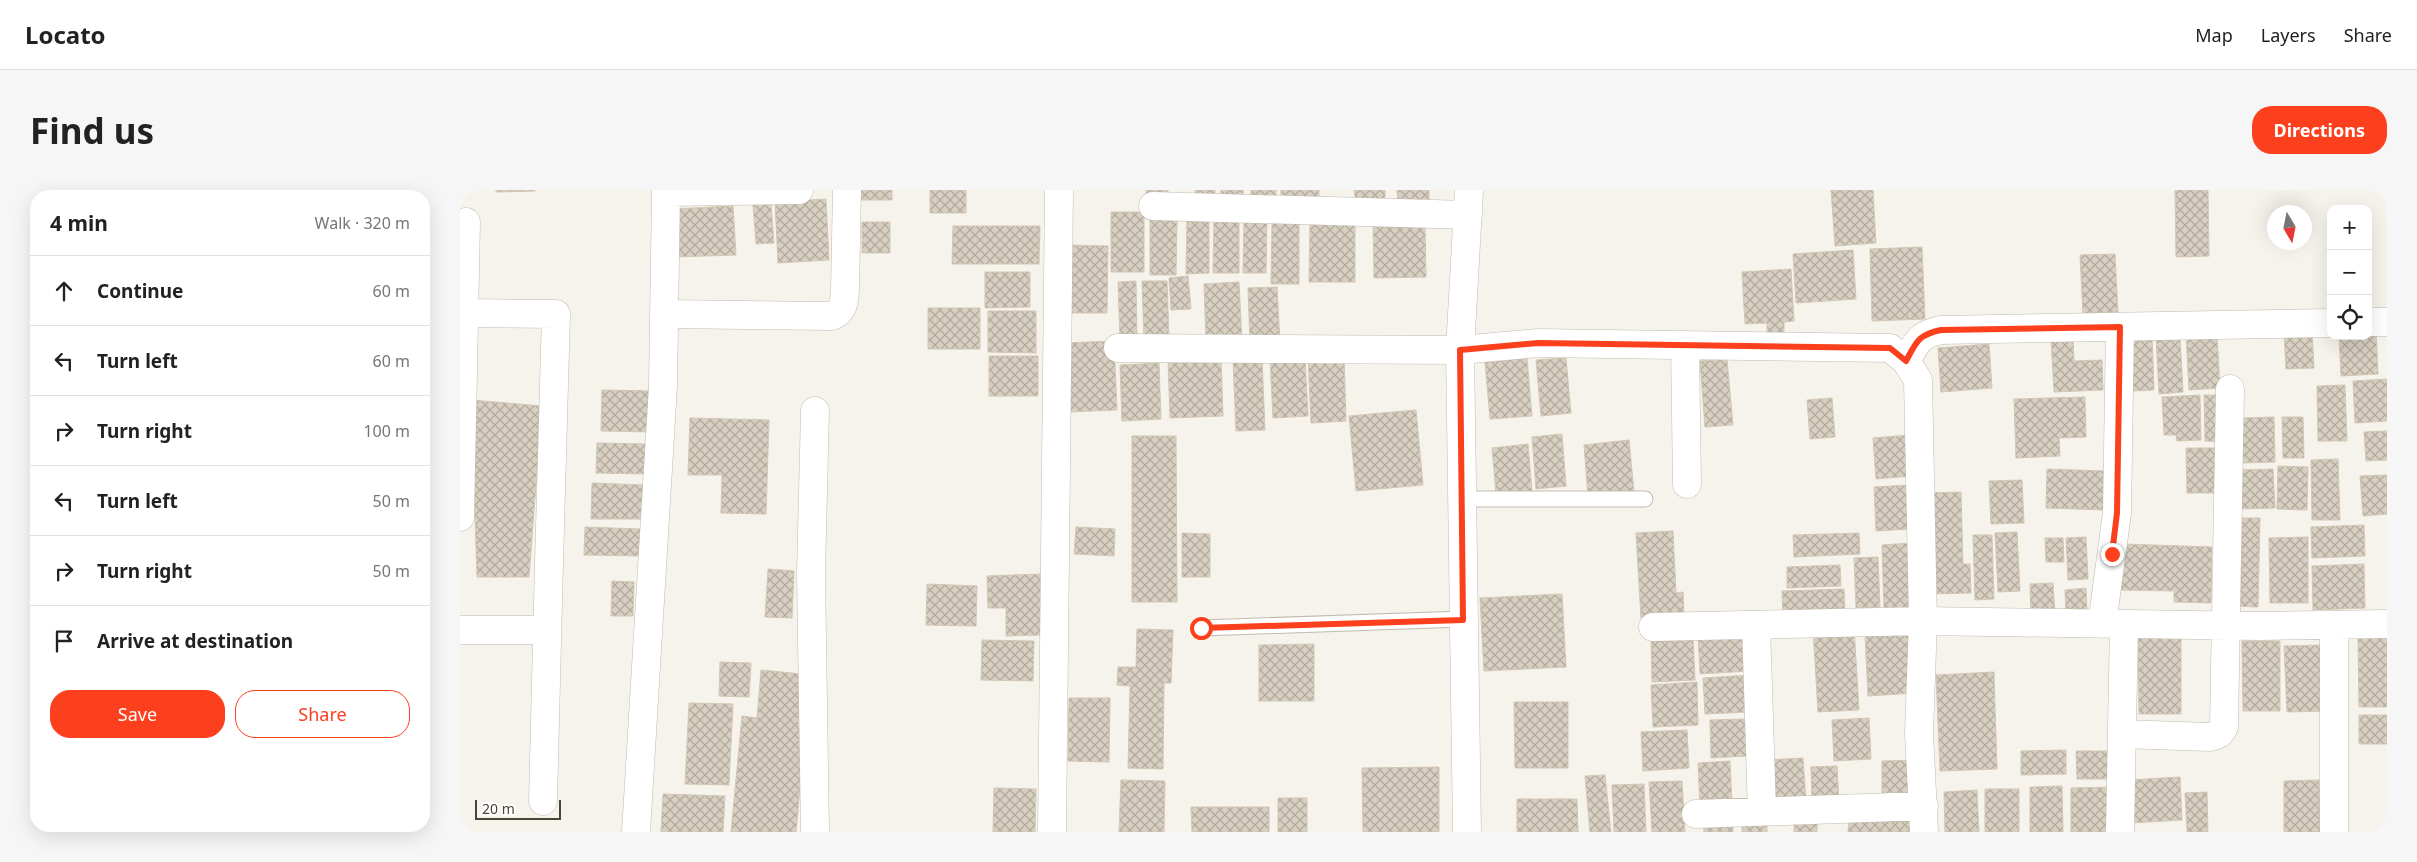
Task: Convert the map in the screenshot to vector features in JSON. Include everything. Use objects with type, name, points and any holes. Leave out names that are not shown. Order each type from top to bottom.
[{"type":"street","points":[[636,832],[663,386],[666,192],[799,190]]},
{"type":"street","points":[[665,314],[832,316],[839,313],[843,307],[845,290],[848,190]]},
{"type":"street","points":[[1052,832],[1059,190]]},
{"type":"street","points":[[1154,206],[1468,202],[1460,350],[1467,832]]},
{"type":"street","points":[[460,517],[466,222]]},
{"type":"street","points":[[464,313],[556,314],[551,543],[546,630],[544,801]]},
{"type":"street","points":[[2372,322],[2387,322]]},
{"type":"street","points":[[1906,361],[1917,341],[1926,334],[1941,330],[2327,323]]},
{"type":"street","points":[[2120,327],[2113,624],[2122,734],[2120,832]]},
{"type":"street","points":[[1118,348],[1460,350],[1538,343],[1890,348],[1906,361],[1918,380],[1923,621],[1919,733],[1924,819],[1762,812],[1696,814]]},
{"type":"street","points":[[1685,345],[1687,484]]},
{"type":"street","points":[[2122,734],[2210,737],[2219,734],[2224,727],[2230,389]]},
{"type":"street","points":[[815,411],[811,573],[815,832]]},
{"type":"street","points":[[1652,627],[1923,621],[2227,625],[2387,624]]},
{"type":"street","points":[[1756,625],[1762,812]]},
{"type":"street","points":[[2334,625],[2334,832]]},
{"type":"street","points":[[460,630],[546,630]]},
{"type":"lane","points":[[1461,499],[1645,499]]},
{"type":"lane","points":[[1201,628],[1463,620]]},
{"type":"building","points":[[496,190],[535,190],[535,191],[496,192]]},
{"type":"building","points":[[857,190],[892,190],[892,200],[857,200]]},
{"type":"building","points":[[930,190],[966,190],[966,213],[930,213]]},
{"type":"building","points":[[1146,190],[1168,190],[1168,196],[1146,195]]},
{"type":"building","points":[[1195,190],[1215,190],[1215,198],[1195,198]]},
{"type":"building","points":[[1221,190],[1243,190],[1243,200],[1221,200]]},
{"type":"building","points":[[1251,190],[1276,190],[1276,197],[1251,197]]},
{"type":"building","points":[[1281,190],[1319,190],[1319,199],[1281,199]]},
{"type":"building","points":[[1354,190],[1385,190],[1385,204],[1356,203]]},
{"type":"building","points":[[1397,190],[1429,190],[1429,203],[1398,204]]},
{"type":"building","points":[[1831,190],[1873,190],[1876,243],[1835,246]]},
{"type":"building","points":[[2175,190],[2208,190],[2209,256],[2176,257]]},
{"type":"building","points":[[826,199],[829,260],[778,263],[775,202]]},
{"type":"building","points":[[771,204],[774,243],[756,244],[753,205]]},
{"type":"building","points":[[733,206],[736,255],[674,257],[671,209]]},
{"type":"building","points":[[1111,212],[1144,212],[1144,272],[1111,272]]},
{"type":"building","points":[[1214,217],[1239,217],[1239,273],[1213,273]]},
{"type":"building","points":[[1187,218],[1209,218],[1209,273],[1186,274]]},
{"type":"building","points":[[1150,219],[1177,219],[1176,275],[1150,275]]},
{"type":"building","points":[[1244,220],[1267,220],[1266,273],[1243,273]]},
{"type":"building","points":[[1425,220],[1426,277],[1374,278],[1373,222]]},
{"type":"building","points":[[1310,221],[1355,221],[1355,282],[1309,282]]},
{"type":"building","points":[[862,222],[890,222],[890,253],[862,253]]},
{"type":"building","points":[[1272,222],[1299,222],[1299,284],[1271,284]]},
{"type":"building","points":[[953,226],[1040,226],[1039,264],[952,264]]},
{"type":"building","points":[[1068,245],[1108,246],[1107,313],[1068,313]]},
{"type":"building","points":[[1922,247],[1925,319],[1872,321],[1870,249]]},
{"type":"building","points":[[1853,250],[1856,299],[1796,303],[1793,254]]},
{"type":"building","points":[[2115,254],[2118,312],[2083,314],[2080,255]]},
{"type":"building","points":[[1791,269],[1794,321],[1784,322],[1784,333],[1767,334],[1767,323],[1745,324],[1742,272]]},
{"type":"building","points":[[985,272],[1030,272],[1030,307],[985,308]]},
{"type":"building","points":[[1188,276],[1191,309],[1171,310],[1169,278]]},
{"type":"building","points":[[1136,281],[1137,341],[1120,341],[1118,282]]},
{"type":"building","points":[[1142,281],[1167,281],[1169,339],[1144,339]]},
{"type":"building","points":[[1239,282],[1242,341],[1206,343],[1204,284]]},
{"type":"building","points":[[1277,287],[1280,342],[1250,343],[1248,288]]},
{"type":"building","points":[[928,308],[980,308],[980,349],[928,349]]},
{"type":"building","points":[[988,311],[1036,311],[1036,353],[988,352]]},
{"type":"building","points":[[2376,331],[2378,374],[2341,376],[2339,340],[2372,340],[2372,332]]},
{"type":"building","points":[[2312,332],[2314,368],[2286,369],[2284,334]]},
{"type":"building","points":[[2217,334],[2220,388],[2189,390],[2186,335]]},
{"type":"building","points":[[2180,335],[2183,392],[2159,394],[2156,336]]},
{"type":"building","points":[[2152,336],[2154,390],[2133,391],[2130,338]]},
{"type":"building","points":[[2073,338],[2074,361],[2102,360],[2103,390],[2054,392],[2051,339]]},
{"type":"building","points":[[1114,341],[1117,410],[1066,412],[1064,343]]},
{"type":"building","points":[[1989,344],[1992,388],[1941,392],[1938,348]]},
{"type":"building","points":[[1344,354],[1346,421],[1311,423],[1308,356]]},
{"type":"building","points":[[989,356],[1038,356],[1038,396],[989,396]]},
{"type":"building","points":[[1221,358],[1223,416],[1170,418],[1168,360]]},
{"type":"building","points":[[1305,358],[1308,416],[1273,418],[1270,359]]},
{"type":"building","points":[[1527,358],[1532,416],[1490,419],[1485,362]]},
{"type":"building","points":[[1566,358],[1571,413],[1541,416],[1536,360]]},
{"type":"building","points":[[1262,359],[1265,430],[1236,431],[1233,360]]},
{"type":"building","points":[[1727,359],[1733,425],[1705,427],[1700,361]]},
{"type":"building","points":[[1159,363],[1161,419],[1122,421],[1120,365]]},
{"type":"building","points":[[2387,379],[2387,421],[2355,423],[2353,381]]},
{"type":"building","points":[[2345,385],[2347,441],[2318,441],[2317,386]]},
{"type":"building","points":[[602,390],[652,391],[651,432],[601,431]]},
{"type":"building","points":[[2200,395],[2201,440],[2177,441],[2176,435],[2164,435],[2162,397]]},
{"type":"building","points":[[2204,395],[2226,395],[2226,442],[2205,441]]},
{"type":"building","points":[[2085,397],[2086,437],[2059,438],[2060,456],[2016,458],[2014,399]]},
{"type":"building","points":[[1832,398],[1835,437],[1810,439],[1807,400]]},
{"type":"building","points":[[471,400],[542,406],[529,577],[477,577]]},
{"type":"building","points":[[1416,410],[1423,485],[1356,491],[1349,416]]},
{"type":"building","points":[[2274,417],[2275,462],[2242,463],[2242,418]]},
{"type":"building","points":[[2282,417],[2303,417],[2304,458],[2283,458]]},
{"type":"building","points":[[690,418],[769,420],[766,514],[721,513],[722,475],[688,475]]},
{"type":"building","points":[[2387,431],[2387,460],[2366,461],[2364,432]]},
{"type":"building","points":[[1562,434],[1566,486],[1536,489],[1532,437]]},
{"type":"building","points":[[1909,435],[1911,476],[1876,479],[1873,438]]},
{"type":"building","points":[[1132,436],[1176,436],[1177,602],[1132,602]]},
{"type":"building","points":[[1629,440],[1634,492],[1588,496],[1584,445]]},
{"type":"building","points":[[597,443],[648,444],[647,474],[596,473]]},
{"type":"building","points":[[1528,444],[1532,491],[1496,494],[1492,448]]},
{"type":"building","points":[[2186,448],[2226,448],[2226,493],[2187,493]]},
{"type":"building","points":[[2338,459],[2340,520],[2312,520],[2311,460]]},
{"type":"building","points":[[2278,466],[2308,467],[2307,510],[2277,509]]},
{"type":"building","points":[[2047,469],[2106,471],[2105,510],[2046,508]]},
{"type":"building","points":[[2273,469],[2275,508],[2236,509],[2235,470]]},
{"type":"building","points":[[2387,475],[2387,514],[2363,516],[2360,476]]},
{"type":"building","points":[[2022,480],[2024,523],[1991,524],[1989,481]]},
{"type":"building","points":[[592,483],[645,485],[644,519],[591,519]]},
{"type":"building","points":[[1909,485],[1912,529],[1876,531],[1874,487]]},
{"type":"building","points":[[1961,492],[1963,564],[1970,564],[1971,593],[1929,594],[1927,493]]},
{"type":"building","points":[[2234,518],[2260,518],[2258,607],[2232,606]]},
{"type":"building","points":[[2364,525],[2365,556],[2312,558],[2311,527]]},
{"type":"building","points":[[585,527],[641,529],[640,556],[584,555]]},
{"type":"building","points":[[1076,527],[1115,529],[1114,556],[1074,554]]},
{"type":"building","points":[[1673,531],[1676,593],[1683,592],[1684,615],[1641,618],[1636,533]]},
{"type":"building","points":[[2017,532],[2020,591],[1998,592],[1995,533]]},
{"type":"building","points":[[1182,533],[1210,534],[1210,577],[1182,577]]},
{"type":"building","points":[[1859,533],[1860,554],[1794,557],[1793,535]]},
{"type":"building","points":[[1973,535],[1992,535],[1994,599],[1975,600]]},
{"type":"building","points":[[2086,537],[2088,579],[2068,580],[2066,538]]},
{"type":"building","points":[[2308,537],[2308,603],[2270,603],[2269,538]]},
{"type":"building","points":[[2045,538],[2063,538],[2064,562],[2046,562]]},
{"type":"building","points":[[1911,543],[1914,609],[1884,610],[1882,545]]},
{"type":"building","points":[[2123,544],[2212,547],[2211,603],[2174,602],[2174,591],[2121,590]]},
{"type":"building","points":[[1878,557],[1880,607],[1856,608],[1854,558]]},
{"type":"building","points":[[2364,564],[2365,608],[2313,610],[2312,566]]},
{"type":"building","points":[[1840,565],[1841,586],[1787,588],[1787,567]]},
{"type":"building","points":[[768,569],[794,571],[792,618],[765,617]]},
{"type":"building","points":[[1041,574],[1042,635],[1006,636],[1006,608],[988,608],[987,576]]},
{"type":"building","points":[[612,581],[634,582],[633,616],[611,616]]},
{"type":"building","points":[[2053,583],[2055,616],[2031,616],[2030,584]]},
{"type":"building","points":[[927,584],[977,586],[976,626],[926,625]]},
{"type":"building","points":[[2086,588],[2087,611],[2066,611],[2065,590]]},
{"type":"building","points":[[1844,589],[1845,613],[1783,616],[1782,591]]},
{"type":"building","points":[[1562,594],[1566,667],[1484,671],[1480,598]]},
{"type":"building","points":[[1854,627],[1859,710],[1818,712],[1813,629]]},
{"type":"building","points":[[1137,629],[1173,630],[1171,683],[1164,683],[1163,769],[1128,768],[1130,686],[1117,685],[1118,667],[1136,667]]},
{"type":"building","points":[[1912,631],[1915,693],[1868,696],[1865,634]]},
{"type":"building","points":[[1747,633],[1749,671],[1700,674],[1698,635]]},
{"type":"building","points":[[1693,637],[1695,680],[1652,682],[1651,639]]},
{"type":"building","points":[[2138,637],[2181,637],[2181,714],[2139,714]]},
{"type":"building","points":[[2358,637],[2387,637],[2387,707],[2359,707]]},
{"type":"building","points":[[982,640],[1034,641],[1033,681],[981,680]]},
{"type":"building","points":[[2242,641],[2280,641],[2280,711],[2243,711]]},
{"type":"building","points":[[1314,644],[1314,701],[1259,701],[1259,645]]},
{"type":"building","points":[[2323,645],[2325,711],[2287,712],[2284,646]]},
{"type":"building","points":[[720,662],[751,663],[749,697],[719,696]]},
{"type":"building","points":[[761,670],[802,674],[798,722],[806,722],[796,832],[731,832],[742,716],[757,718]]},
{"type":"building","points":[[1994,672],[1997,769],[1940,771],[1936,675]]},
{"type":"building","points":[[1750,675],[1751,712],[1705,714],[1703,678]]},
{"type":"building","points":[[1697,682],[1698,725],[1653,727],[1651,685]]},
{"type":"building","points":[[1069,698],[1110,698],[1109,762],[1068,761]]},
{"type":"building","points":[[1514,702],[1568,702],[1568,768],[1515,768]]},
{"type":"building","points":[[689,703],[733,704],[729,785],[685,784]]},
{"type":"building","points":[[2359,715],[2387,715],[2387,744],[2359,744]]},
{"type":"building","points":[[1869,718],[1871,759],[1834,761],[1832,720]]},
{"type":"building","points":[[1745,719],[1747,756],[1711,758],[1710,720]]},
{"type":"building","points":[[1687,730],[1689,768],[1643,771],[1641,732]]},
{"type":"building","points":[[2066,750],[2066,774],[2021,775],[2021,751]]},
{"type":"building","points":[[2076,751],[2114,751],[2115,779],[2077,779]]},
{"type":"building","points":[[1803,758],[1806,801],[1768,803],[1766,760]]},
{"type":"building","points":[[1918,760],[1918,796],[1882,797],[1882,761]]},
{"type":"building","points":[[1730,761],[1732,804],[1700,806],[1698,763]]},
{"type":"building","points":[[1837,766],[1839,802],[1812,803],[1811,767]]},
{"type":"building","points":[[1439,767],[1439,832],[1363,832],[1362,768]]},
{"type":"building","points":[[1605,775],[1611,832],[1590,832],[1585,776]]},
{"type":"building","points":[[2180,777],[2182,820],[2130,823],[2128,780]]},
{"type":"building","points":[[1121,780],[1165,781],[1164,832],[1119,832]]},
{"type":"building","points":[[2319,780],[2320,832],[2284,832],[2284,781]]},
{"type":"building","points":[[1682,781],[1685,832],[1652,832],[1649,782]]},
{"type":"building","points":[[1644,784],[1646,832],[1614,832],[1612,785]]},
{"type":"building","points":[[2062,786],[2063,832],[2030,832],[2030,787]]},
{"type":"building","points":[[2116,787],[2117,832],[2071,832],[2071,788]]},
{"type":"building","points":[[994,788],[1036,789],[1035,832],[993,832]]},
{"type":"building","points":[[1985,789],[2019,789],[2019,832],[1985,832]]},
{"type":"building","points":[[1977,790],[1979,832],[1945,832],[1944,792]]},
{"type":"building","points":[[2207,792],[2208,832],[2187,832],[2185,793]]},
{"type":"building","points":[[663,794],[725,796],[723,832],[661,832]]},
{"type":"building","points":[[1278,798],[1307,798],[1307,832],[1278,832]]},
{"type":"building","points":[[1517,799],[1577,799],[1578,832],[1517,832]]},
{"type":"building","points":[[1191,807],[1269,807],[1269,832],[1192,832]]},
{"type":"building","points":[[1794,820],[1817,820],[1817,832],[1794,832]]},
{"type":"building","points":[[1849,820],[1915,822],[1914,832],[1848,832]]},
{"type":"building","points":[[1733,822],[1733,832],[1704,832],[1703,823]]},
{"type":"building","points":[[1742,822],[1767,823],[1767,832],[1742,832]]},
{"type":"route","points":[[1201,628],[1463,620],[1460,350],[1538,343],[1890,348],[1906,361],[1917,341],[1926,334],[1941,330],[2120,327],[2117,513],[2112,554]]}]
